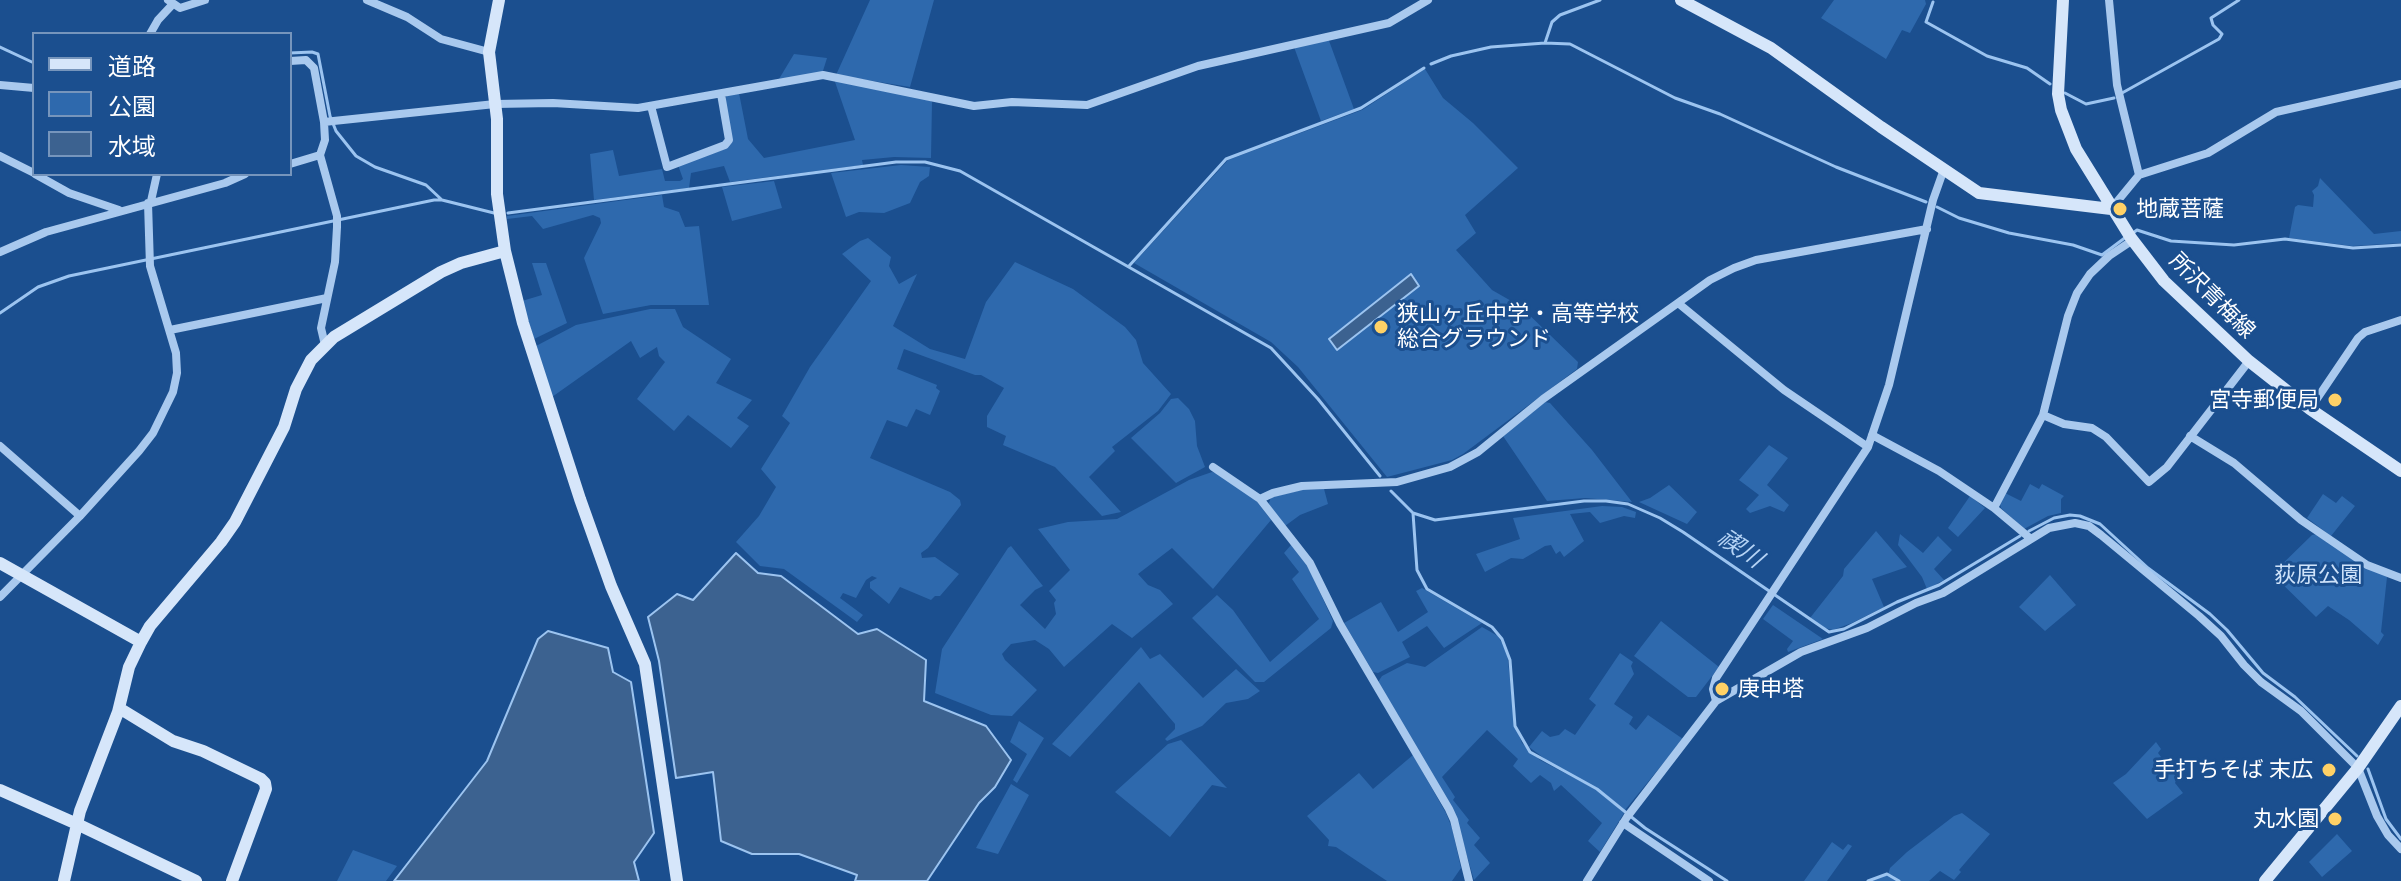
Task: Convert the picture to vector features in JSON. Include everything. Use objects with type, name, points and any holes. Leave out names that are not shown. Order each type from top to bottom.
[{"type":"street","points":[[151,32],[170,2],[187,8],[205,0]]},
{"type":"street","points":[[367,0],[407,17],[441,39],[489,52]]},
{"type":"street","points":[[499,0],[489,52],[498,133],[497,194],[505,251],[523,323],[580,499],[611,586],[645,664],[677,881]]},
{"type":"street","points":[[324,122],[495,104],[553,103],[638,108],[823,75],[974,106],[1012,102],[1087,105],[1198,66],[1389,23],[1428,0]]},
{"type":"street","points":[[1681,0],[1771,48],[1861,114],[1979,193],[2111,209],[2139,175],[2208,153],[2276,112],[2401,84]]},
{"type":"street","name":"所沢青梅線","points":[[2063,0],[2058,94],[2061,110],[2076,149],[2130,236],[2164,281],[2249,361],[2310,409],[2401,471]]},
{"type":"street","points":[[2109,0],[2117,85],[2139,175]]},
{"type":"street","points":[[292,61],[306,60],[314,68],[324,122],[325,140],[320,155],[337,216],[335,262],[321,328],[325,345]]},
{"type":"street","points":[[0,85],[32,88]]},
{"type":"street","points":[[651,106],[667,167],[725,145],[729,140],[721,94]]},
{"type":"street","points":[[292,163],[320,155]]},
{"type":"street","points":[[0,156],[32,173]]},
{"type":"street","points":[[1716,701],[1713,689],[1716,678],[1868,447],[1903,334],[1933,200],[1944,169]]},
{"type":"street","points":[[38,176],[69,193],[120,210]]},
{"type":"street","points":[[0,597],[139,451],[161,418],[173,392],[177,373],[176,353],[150,266],[149,253],[149,202],[156,176]]},
{"type":"street","points":[[0,252],[46,232],[225,183],[241,176]]},
{"type":"street","points":[[1260,499],[1302,486],[1397,482],[1458,463],[1710,280],[1756,260],[1927,229]]},
{"type":"street","points":[[1994,508],[2043,415],[2068,316],[2077,293],[2090,274],[2130,236]]},
{"type":"street","points":[[64,881],[77,824],[119,708],[129,667],[150,626],[235,522],[284,427],[301,376],[311,360],[325,345],[441,272],[505,251]]},
{"type":"street","points":[[170,330],[327,298]]},
{"type":"street","points":[[1678,303],[1784,390],[1868,447]]},
{"type":"street","points":[[2310,409],[2358,338],[2365,332],[2401,320]]},
{"type":"street","points":[[2043,415],[2064,424],[2092,428],[2106,437],[2149,482],[2167,467],[2249,361]]},
{"type":"street","points":[[1872,435],[1939,471],[1994,508],[2031,539]]},
{"type":"street","points":[[2190,436],[2234,463],[2301,520],[2353,556],[2401,578]]},
{"type":"street","points":[[0,446],[80,516]]},
{"type":"street","points":[[1213,467],[1260,499],[1310,563],[1340,624],[1449,809],[1469,881]]},
{"type":"street","points":[[1587,881],[1634,807],[1716,701],[1801,652],[1867,628],[1943,593],[2049,528],[2075,523],[2089,526],[2101,535],[2221,636],[2261,682],[2301,711],[2358,768],[2377,816],[2401,849]]},
{"type":"street","points":[[0,563],[20,577],[141,642]]},
{"type":"street","points":[[2265,881],[2358,768],[2401,706]]},
{"type":"street","points":[[119,708],[173,741],[203,751],[265,783],[266,789],[232,881]]},
{"type":"street","points":[[0,790],[196,881]]},
{"type":"street","points":[[1625,820],[1709,881]]},
{"type":"green space","points":[[870,0],[934,0],[910,87],[836,75]]},
{"type":"green space","points":[[1834,0],[1925,0],[1926,4],[1910,33],[1902,30],[1886,59],[1821,18]]},
{"type":"green space","points":[[1328,38],[1354,109],[1321,121],[1294,47]]},
{"type":"green space","points":[[794,54],[827,58],[822,74],[779,79]]},
{"type":"green space","points":[[1425,69],[1443,98],[1518,168],[1465,215],[1476,233],[1456,250],[1492,290],[1520,306],[1578,362],[1577,369],[1463,454],[1452,460],[1387,477],[1298,367],[1271,342],[1134,263],[1228,160],[1362,110]]},
{"type":"green space","points":[[834,79],[930,100],[931,158],[862,160],[863,165],[730,182],[724,166],[691,173],[689,188],[594,200],[590,154],[613,150],[619,176],[662,169],[665,181],[680,181],[683,179],[678,165],[725,149],[732,141],[724,102],[727,95],[739,93],[748,139],[764,158],[855,140]]},
{"type":"green space","points":[[901,165],[930,167],[929,176],[920,182],[910,203],[884,213],[859,212],[846,217],[831,173]]},
{"type":"green space","points":[[2320,178],[2374,234],[2401,231],[2401,243],[2352,246],[2289,238],[2295,207],[2313,207],[2312,191],[2318,186]]},
{"type":"green space","points":[[774,181],[782,208],[732,221],[722,187]]},
{"type":"green space","points":[[662,195],[664,207],[679,212],[685,227],[699,226],[709,305],[651,305],[603,314],[584,258],[601,223],[600,218],[593,215],[543,229],[532,216],[507,219],[507,216]]},
{"type":"green space","points":[[868,238],[891,257],[889,266],[899,284],[917,274],[893,326],[930,349],[965,359],[986,302],[1015,262],[1073,289],[1125,327],[1136,340],[1143,363],[1171,394],[1158,411],[1112,447],[1115,451],[1089,477],[1121,512],[1102,516],[1055,467],[1003,445],[1006,436],[987,427],[987,416],[1004,388],[981,375],[904,349],[897,369],[937,385],[940,391],[930,415],[916,409],[907,427],[887,420],[870,458],[950,492],[960,500],[961,505],[921,553],[922,558],[935,557],[959,574],[940,596],[931,600],[900,587],[889,604],[870,588],[870,582],[877,578],[872,576],[866,580],[856,598],[843,593],[840,598],[863,615],[857,622],[784,569],[760,566],[736,542],[759,516],[776,487],[761,469],[790,423],[782,416],[810,367],[871,281],[842,254]]},
{"type":"green space","points":[[532,263],[546,263],[567,323],[534,339],[522,301],[542,295]]},
{"type":"green space","points":[[650,309],[675,309],[683,327],[731,359],[716,383],[752,400],[737,418],[749,426],[731,448],[688,415],[674,431],[637,399],[665,362],[659,356],[657,347],[640,358],[631,341],[552,397],[536,346],[576,325]]},
{"type":"green space","points":[[1178,398],[1195,421],[1197,446],[1205,467],[1176,483],[1131,438],[1171,399]]},
{"type":"green space","points":[[1545,402],[1550,403],[1592,450],[1632,502],[1585,498],[1547,501],[1503,436]]},
{"type":"green space","points":[[1769,445],[1788,458],[1767,485],[1789,505],[1784,512],[1770,506],[1750,513],[1746,509],[1759,495],[1739,480]]},
{"type":"green space","points":[[1212,472],[1255,499],[1271,520],[1213,589],[1172,548],[1138,574],[1173,604],[1132,638],[1112,624],[1064,667],[1049,649],[1035,640],[1011,644],[1002,654],[1005,660],[1037,690],[1012,716],[991,715],[935,693],[942,649],[1008,548],[1011,546],[1043,586],[1020,605],[1045,629],[1056,614],[1056,600],[1049,591],[1070,570],[1038,529],[1068,522],[1117,519],[1189,480]]},
{"type":"green space","points":[[2030,484],[2039,489],[2042,484],[2064,496],[2061,499],[2061,513],[2048,516],[2024,529],[2000,504],[2005,493],[2021,501]]},
{"type":"green space","points":[[1669,485],[1697,512],[1687,524],[1639,502]]},
{"type":"green space","points":[[1324,489],[1328,504],[1300,515],[1285,526],[1271,510],[1271,497]]},
{"type":"green space","points":[[2323,494],[2336,503],[2342,496],[2355,506],[2331,536],[2307,518]]},
{"type":"green space","points":[[1970,496],[1985,508],[1958,537],[1948,528]]},
{"type":"green space","points":[[1602,506],[1622,507],[1636,512],[1635,518],[1624,516],[1600,523],[1590,512],[1570,514],[1584,541],[1564,557],[1560,551],[1556,554],[1551,545],[1545,546],[1523,559],[1511,558],[1485,572],[1476,554],[1520,539],[1513,518]]},
{"type":"green space","points":[[1876,531],[1907,567],[1872,579],[1884,607],[1833,630],[1824,628],[1810,618],[1843,576],[1844,569]]},
{"type":"green space","points":[[1900,534],[1923,553],[1938,536],[1952,550],[1934,569],[1944,580],[1927,589],[1922,577],[1898,545]]},
{"type":"green space","name":"荻原公園","points":[[2317,534],[2387,577],[2381,632],[2384,635],[2378,645],[2328,606],[2316,617],[2272,574],[2312,535]]},
{"type":"green space","points":[[1291,545],[1307,564],[1333,621],[1331,628],[1264,682],[1255,682],[1192,618],[1217,595],[1233,610],[1270,662],[1319,619],[1292,579],[1299,572],[1284,553]]},
{"type":"green space","points":[[2050,575],[2076,605],[2045,631],[2019,607]]},
{"type":"green space","points":[[1422,588],[1482,623],[1444,648],[1427,626],[1402,642],[1410,657],[1378,673],[1373,672],[1344,623],[1381,602],[1398,632],[1428,612],[1416,591]]},
{"type":"green space","points":[[1773,605],[1823,639],[1788,652],[1793,641],[1763,619]]},
{"type":"green space","points":[[1661,621],[1719,667],[1696,697],[1688,697],[1634,656]]},
{"type":"green space","points":[[1482,627],[1498,636],[1507,652],[1515,726],[1522,743],[1540,760],[1597,790],[1624,813],[1600,852],[1588,841],[1602,823],[1561,785],[1554,791],[1551,783],[1540,775],[1531,783],[1513,766],[1518,759],[1487,730],[1442,777],[1455,797],[1453,800],[1469,820],[1467,823],[1480,838],[1474,845],[1490,863],[1474,880],[1454,812],[1378,682],[1382,676],[1407,663],[1425,667]]},
{"type":"green space","points":[[1141,647],[1150,659],[1160,654],[1203,698],[1236,669],[1260,691],[1248,699],[1226,703],[1202,726],[1167,741],[1165,739],[1175,729],[1175,724],[1139,682],[1070,757],[1052,744]]},
{"type":"green space","points":[[1620,653],[1633,662],[1634,674],[1614,704],[1633,717],[1629,724],[1636,730],[1648,715],[1683,739],[1625,810],[1597,788],[1553,765],[1529,747],[1542,731],[1550,737],[1559,735],[1565,729],[1575,735],[1596,705],[1589,699]]},
{"type":"green space","points":[[1019,721],[1044,738],[1017,783],[1013,780],[1027,754],[1010,742]]},
{"type":"green space","points":[[1181,740],[1227,788],[1212,785],[1170,837],[1115,792],[1168,744]]},
{"type":"green space","points":[[2156,742],[2161,749],[2158,753],[2177,778],[2175,783],[2183,793],[2147,819],[2113,783],[2126,774]]},
{"type":"green space","points":[[1413,755],[1452,828],[1461,868],[1452,881],[1387,881],[1336,847],[1328,846],[1329,840],[1307,816],[1359,773],[1373,789]]},
{"type":"green space","points":[[1011,784],[1029,795],[998,854],[976,848]]},
{"type":"green space","points":[[1962,813],[1990,834],[1954,880],[1940,871],[1929,881],[1869,881],[1888,875],[1890,868],[1907,852]]},
{"type":"green space","points":[[2337,834],[2352,851],[2322,877],[2309,862]]},
{"type":"green space","points":[[1832,842],[1843,850],[1848,844],[1852,846],[1827,881],[1804,881]]},
{"type":"green space","points":[[353,850],[397,866],[386,881],[337,881]]},
{"type":"water","points":[[1411,274],[1419,286],[1337,350],[1329,339]]},
{"type":"water","points":[[736,553],[758,573],[781,576],[858,634],[877,629],[926,660],[924,701],[986,726],[1011,760],[927,881],[855,881],[857,875],[799,854],[752,854],[721,841],[713,772],[676,778],[659,661],[648,617],[677,594],[693,600]]},
{"type":"water","points":[[548,631],[608,648],[613,672],[631,682],[654,833],[634,862],[639,881],[394,881],[487,761],[538,639]]},
{"type":"waterway","points":[[1545,43],[1552,22],[1560,15],[1600,0]]},
{"type":"waterway","points":[[2122,93],[2219,39],[2222,34],[2211,18],[2239,0]]},
{"type":"waterway","points":[[1933,2],[1926,22],[1987,56],[2027,68],[2050,84]]},
{"type":"waterway","points":[[1431,64],[1491,47],[1570,44],[1675,98],[1720,114],[1836,167],[1926,202]]},
{"type":"waterway","points":[[0,47],[32,62]]},
{"type":"waterway","points":[[292,53],[318,54],[330,116],[336,131],[356,156],[375,167],[426,185],[442,200]]},
{"type":"waterway","points":[[1129,266],[1226,159],[1361,108],[1424,68]]},
{"type":"waterway","points":[[2065,93],[2086,104],[2114,98]]},
{"type":"waterway","points":[[508,213],[896,162],[925,162],[960,171],[1271,348],[1318,399],[1380,476]]},
{"type":"waterway","points":[[0,313],[38,287],[69,276],[434,200],[494,213]]},
{"type":"waterway","points":[[1937,207],[1959,218],[2009,233],[2073,245],[2102,255],[2126,237]]},
{"type":"waterway","points":[[2133,233],[2137,230],[2171,241],[2234,245],[2285,239],[2353,248],[2401,245]]},
{"type":"waterway","name":"禊川","points":[[1391,491],[1413,513],[1435,520],[1584,501],[1628,504],[1683,532],[1829,632],[1844,629],[1939,585],[2020,536]]},
{"type":"waterway","points":[[1413,513],[1417,570],[1427,589],[1492,627],[1502,639],[1510,660],[1515,726],[1530,752],[1597,789],[1645,828],[1727,881]]},
{"type":"waterway","name":"禊川","points":[[2029,531],[2054,518],[2070,515],[2100,524],[2148,568],[2210,614],[2263,673],[2295,697],[2357,756]]},
{"type":"waterway","name":"禊川","points":[[2368,769],[2386,819],[2401,839]]},
{"type":"waterway","points":[[1868,881],[1887,874],[1899,881]]},
{"type":"place","name":"地蔵菩薩","points":[[2120,209]]},
{"type":"place","name":"狭山ヶ丘中学・高等学校 総合グラウンド","points":[[1381,327]]},
{"type":"place","name":"宮寺郵便局","points":[[2335,400]]},
{"type":"place","name":"庚申塔","points":[[1722,689]]},
{"type":"place","name":"手打ちそば 末広","points":[[2329,770]]},
{"type":"place","name":"丸水園","points":[[2335,819]]}]
